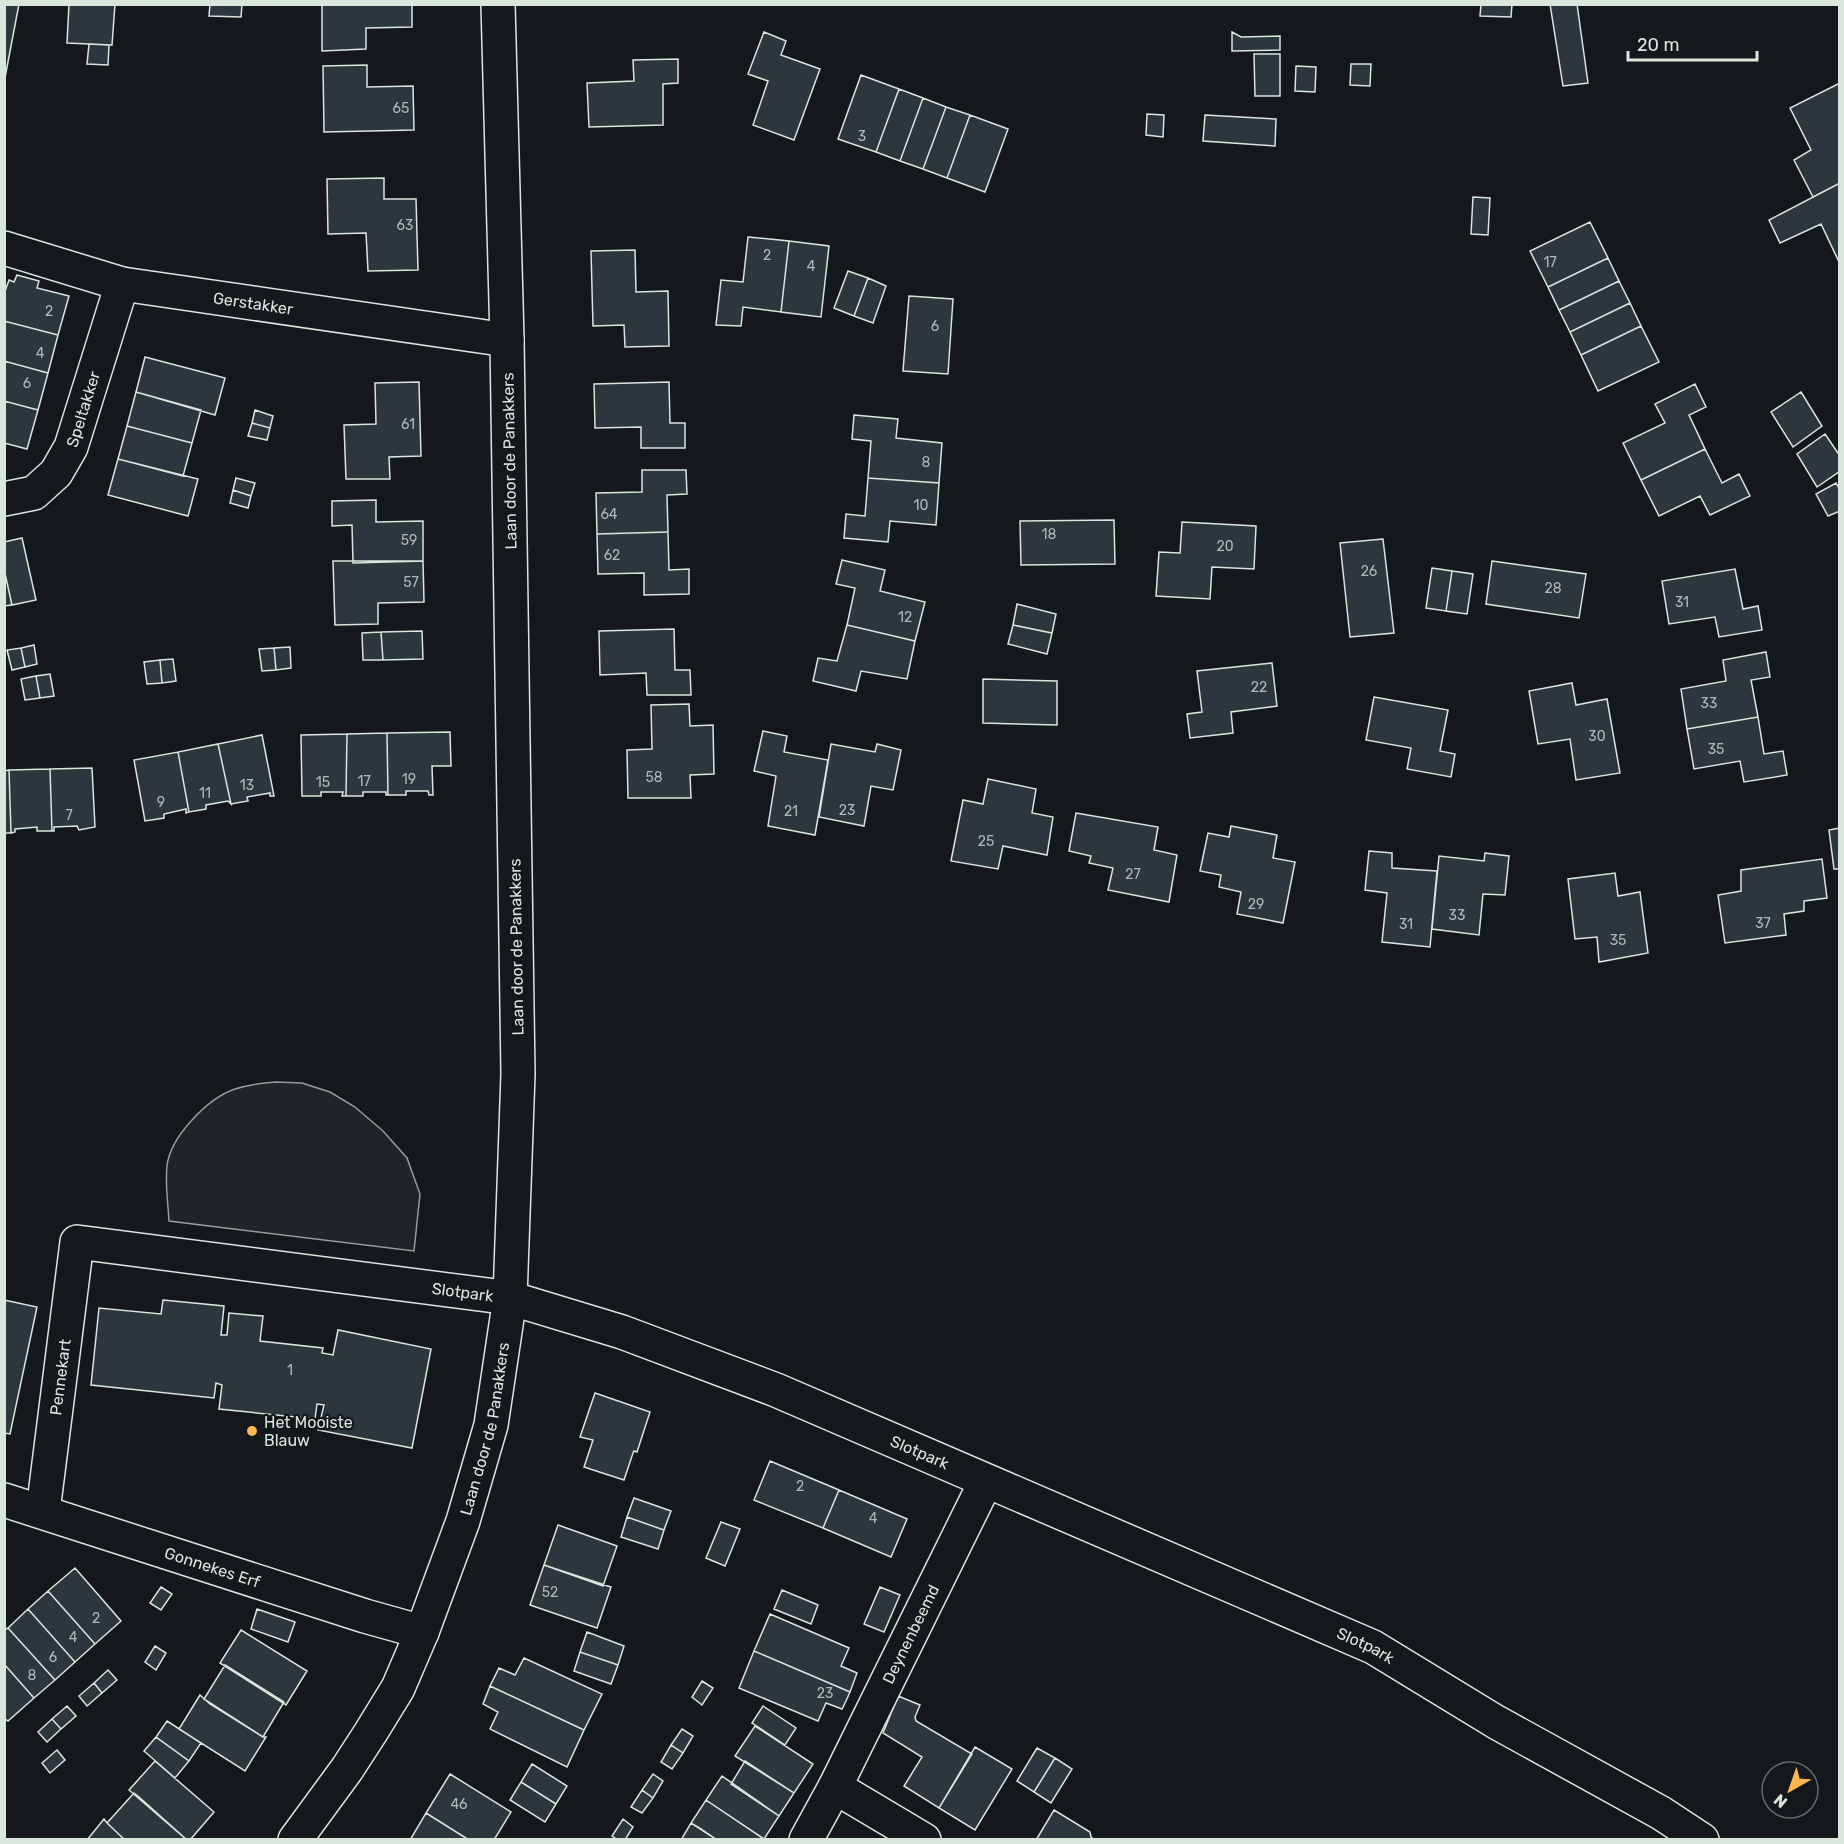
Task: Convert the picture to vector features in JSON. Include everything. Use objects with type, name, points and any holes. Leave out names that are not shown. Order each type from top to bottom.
[{"type":"street","name":"Laan door de Panakkers","points":[[295,1839],[348,1769],[372,1732],[398,1688],[422,1632],[463,1521],[491,1425],[510,1298],[518,1074],[507,340],[498,4]]},
{"type":"street","name":"Gerstakker","points":[[4,248],[122,284],[507,340]]},
{"type":"street","name":"Speltakker","points":[[4,500],[34,493],[56,473],[71,447],[122,284]]},
{"type":"street","name":"Slotpark","points":[[77,1242],[510,1298],[622,1332],[776,1390],[1373,1647],[1496,1722],[1661,1813],[1702,1839]]},
{"type":"street","name":"Pennekart","points":[[43,1511],[77,1242]]},
{"type":"street","name":"Deynenbeemd","points":[[806,1839],[835,1787],[986,1481]]},
{"type":"street","name":"Gonnekes Erf","points":[[4,1500],[365,1617],[422,1632]]},
{"type":"street","points":[[835,1787],[924,1839]]},
{"type":"shaded area","points":[[276,1082],[302,1083],[330,1092],[355,1107],[383,1131],[407,1158],[420,1194],[414,1251],[169,1221],[167,1166],[175,1143],[183,1131],[202,1110],[224,1094],[245,1086]]},
{"type":"building","points":[[4,4],[19,4],[4,83]]},
{"type":"building","points":[[69,4],[115,4],[112,45],[67,43]]},
{"type":"building","points":[[210,4],[242,4],[241,17],[209,16]]},
{"type":"building","points":[[322,4],[412,4],[412,27],[366,28],[366,49],[322,51]]},
{"type":"building","points":[[1481,4],[1512,4],[1511,17],[1480,16]]},
{"type":"building","points":[[1550,4],[1577,4],[1588,83],[1563,86]]},
{"type":"building","points":[[764,32],[786,41],[781,55],[820,69],[794,140],[753,125],[768,81],[748,74]]},
{"type":"building","points":[[1232,32],[1241,37],[1280,36],[1280,50],[1232,51]]},
{"type":"building","points":[[89,44],[109,45],[108,65],[87,64]]},
{"type":"building","points":[[1254,54],[1280,54],[1280,96],[1255,96]]},
{"type":"building","points":[[678,59],[678,83],[663,84],[663,125],[589,127],[587,83],[634,81],[633,60]]},
{"type":"building","points":[[1351,64],[1371,64],[1370,86],[1350,85]]},
{"type":"building","points":[[367,65],[367,87],[413,86],[414,130],[324,132],[323,66]]},
{"type":"building","points":[[1296,66],[1316,67],[1315,92],[1295,91]]},
{"type":"building","points":[[861,75],[899,89],[876,152],[838,139]]},
{"type":"building","points":[[1840,83],[1840,183],[1813,197],[1794,160],[1811,150],[1790,108]]},
{"type":"building","points":[[899,89],[923,98],[900,161],[876,152]]},
{"type":"building","points":[[923,98],[946,107],[923,169],[900,161]]},
{"type":"building","points":[[946,107],[970,115],[947,178],[923,169]]},
{"type":"building","points":[[1147,114],[1164,115],[1163,137],[1146,135]]},
{"type":"building","points":[[970,115],[1008,129],[985,192],[947,178]]},
{"type":"building","points":[[1205,115],[1276,119],[1275,146],[1203,141]]},
{"type":"building","points":[[384,178],[384,199],[416,199],[418,270],[368,271],[366,233],[328,234],[327,179]]},
{"type":"building","points":[[1840,183],[1840,264],[1821,224],[1780,243],[1769,220]]},
{"type":"building","points":[[1473,197],[1490,198],[1488,235],[1471,234]]},
{"type":"building","points":[[1590,222],[1608,258],[1548,287],[1530,251]]},
{"type":"building","points":[[748,237],[789,241],[781,312],[743,307],[741,326],[716,325],[721,280],[743,282]]},
{"type":"building","points":[[789,241],[829,246],[821,317],[781,312]]},
{"type":"building","points":[[635,250],[636,292],[668,291],[669,346],[625,347],[624,325],[593,326],[591,251]]},
{"type":"building","points":[[1608,258],[1619,281],[1559,310],[1548,287]]},
{"type":"building","points":[[848,271],[868,278],[854,316],[834,308]]},
{"type":"building","points":[[17,275],[39,281],[37,288],[69,296],[58,335],[4,321],[4,294],[9,280],[14,282]]},
{"type":"building","points":[[868,278],[886,286],[873,323],[854,316]]},
{"type":"building","points":[[1619,281],[1630,303],[1570,332],[1559,310]]},
{"type":"building","points":[[909,296],[953,299],[948,374],[903,371]]},
{"type":"building","points":[[1630,303],[1641,326],[1581,355],[1570,332]]},
{"type":"building","points":[[4,321],[58,335],[48,373],[4,361]]},
{"type":"building","points":[[1641,326],[1659,362],[1598,391],[1581,355]]},
{"type":"building","points":[[145,357],[225,378],[215,415],[136,392]]},
{"type":"building","points":[[4,361],[48,373],[38,410],[4,401]]},
{"type":"building","points":[[419,382],[421,456],[389,457],[390,479],[346,479],[344,425],[376,424],[375,383]]},
{"type":"building","points":[[669,382],[670,423],[685,423],[685,448],[641,448],[641,427],[595,428],[594,384]]},
{"type":"building","points":[[1695,384],[1706,407],[1689,415],[1705,449],[1641,480],[1623,443],[1665,423],[1655,404]]},
{"type":"building","points":[[136,392],[201,410],[192,443],[127,426]]},
{"type":"building","points":[[1801,392],[1822,426],[1793,447],[1771,412]]},
{"type":"building","points":[[4,401],[38,410],[27,449],[4,443]]},
{"type":"building","points":[[255,410],[273,416],[270,428],[252,423]]},
{"type":"building","points":[[854,415],[898,419],[896,438],[942,443],[939,483],[868,478],[871,441],[852,439]]},
{"type":"building","points":[[252,423],[270,428],[267,440],[248,436]]},
{"type":"building","points":[[127,426],[192,443],[183,476],[118,459]]},
{"type":"building","points":[[1825,434],[1840,456],[1840,471],[1817,487],[1797,454]]},
{"type":"building","points":[[1705,449],[1722,483],[1739,474],[1750,496],[1710,515],[1700,496],[1659,516],[1641,480]]},
{"type":"building","points":[[118,459],[198,479],[188,516],[108,495]]},
{"type":"building","points":[[642,470],[686,470],[687,494],[667,495],[668,532],[597,534],[596,493],[642,492]]},
{"type":"building","points":[[236,478],[255,483],[251,496],[233,490]]},
{"type":"building","points":[[868,478],[939,483],[936,525],[890,521],[888,542],[844,538],[846,514],[865,516]]},
{"type":"building","points":[[1836,483],[1840,490],[1840,511],[1828,516],[1816,494]]},
{"type":"building","points":[[233,490],[251,496],[248,508],[230,503]]},
{"type":"building","points":[[376,500],[376,522],[423,521],[423,561],[353,563],[352,525],[332,526],[332,501]]},
{"type":"building","points":[[1114,520],[1115,564],[1021,565],[1020,521]]},
{"type":"building","points":[[1182,522],[1256,526],[1254,569],[1212,567],[1210,599],[1156,596],[1159,552],[1180,553]]},
{"type":"building","points":[[668,532],[669,570],[689,569],[689,594],[644,595],[644,573],[598,574],[597,534]]},
{"type":"building","points":[[22,538],[36,600],[12,605],[4,569],[4,542]]},
{"type":"building","points":[[1383,539],[1394,633],[1350,637],[1340,543]]},
{"type":"building","points":[[842,560],[885,570],[880,591],[925,602],[915,641],[847,625],[855,588],[836,584]]},
{"type":"building","points":[[333,561],[423,561],[424,602],[378,603],[378,624],[335,625]]},
{"type":"building","points":[[1492,561],[1586,574],[1579,618],[1486,604]]},
{"type":"building","points":[[1432,568],[1452,571],[1446,611],[1426,608]]},
{"type":"building","points":[[4,569],[12,605],[4,606]]},
{"type":"building","points":[[1735,569],[1743,609],[1758,606],[1762,630],[1719,637],[1715,617],[1669,624],[1662,581]]},
{"type":"building","points":[[1452,571],[1473,574],[1467,614],[1446,611]]},
{"type":"building","points":[[1017,604],[1056,614],[1052,633],[1013,625]]},
{"type":"building","points":[[847,625],[915,641],[907,679],[861,671],[856,691],[813,681],[818,658],[837,661]]},
{"type":"building","points":[[1013,625],[1052,633],[1047,654],[1008,644]]},
{"type":"building","points":[[674,629],[675,670],[690,670],[691,695],[647,695],[646,673],[600,675],[599,631]]},
{"type":"building","points":[[422,631],[423,659],[383,660],[381,632]]},
{"type":"building","points":[[381,632],[383,660],[363,660],[362,633]]},
{"type":"building","points":[[34,645],[37,664],[25,667],[21,648]]},
{"type":"building","points":[[290,647],[291,668],[276,670],[274,648]]},
{"type":"building","points":[[21,648],[25,667],[12,670],[7,650]]},
{"type":"building","points":[[274,648],[276,670],[262,671],[259,649]]},
{"type":"building","points":[[1766,652],[1770,677],[1751,680],[1758,717],[1687,729],[1681,689],[1726,681],[1723,660]]},
{"type":"building","points":[[173,659],[176,681],[162,683],[160,660]]},
{"type":"building","points":[[160,660],[162,683],[147,684],[144,662]]},
{"type":"building","points":[[1272,663],[1277,706],[1231,712],[1233,733],[1190,738],[1187,714],[1202,712],[1197,671]]},
{"type":"building","points":[[50,674],[54,696],[40,698],[36,676]]},
{"type":"building","points":[[36,676],[40,698],[25,700],[21,679]]},
{"type":"building","points":[[983,679],[1057,681],[1057,725],[983,723]]},
{"type":"building","points":[[1572,683],[1576,705],[1607,699],[1620,773],[1576,780],[1570,739],[1538,744],[1529,691]]},
{"type":"building","points":[[1374,697],[1448,710],[1440,751],[1455,754],[1451,777],[1407,769],[1411,748],[1366,740]]},
{"type":"building","points":[[689,704],[690,726],[713,725],[714,774],[690,775],[691,798],[628,798],[627,750],[652,749],[651,705]]},
{"type":"building","points":[[1758,717],[1764,754],[1783,751],[1787,775],[1744,782],[1740,761],[1694,769],[1687,729]]},
{"type":"building","points":[[763,731],[787,736],[784,752],[828,760],[815,835],[768,826],[776,776],[754,771]]},
{"type":"building","points":[[450,732],[451,766],[432,766],[433,795],[429,795],[428,791],[406,791],[406,795],[388,795],[387,733]]},
{"type":"building","points":[[387,733],[388,795],[386,792],[363,792],[363,796],[346,796],[347,734]]},
{"type":"building","points":[[347,734],[346,796],[342,796],[343,792],[321,792],[321,796],[302,796],[301,735]]},
{"type":"building","points":[[262,735],[274,796],[270,796],[270,793],[247,797],[248,801],[231,804],[218,744]]},
{"type":"building","points":[[218,744],[231,804],[228,801],[206,805],[206,809],[189,812],[178,752]]},
{"type":"building","points":[[831,744],[875,752],[877,744],[901,750],[893,790],[871,786],[864,826],[819,817]]},
{"type":"building","points":[[178,752],[189,812],[186,813],[186,809],[164,814],[164,818],[145,821],[134,760]]},
{"type":"building","points":[[92,768],[95,827],[79,830],[77,826],[54,827],[52,831],[50,769]]},
{"type":"building","points":[[50,769],[52,831],[37,831],[37,827],[15,829],[15,832],[11,833],[9,770]]},
{"type":"building","points":[[9,770],[11,833],[4,833],[4,771]]},
{"type":"building","points":[[988,779],[1036,789],[1032,813],[1053,817],[1047,855],[1003,846],[998,869],[951,861],[963,800],[983,804]]},
{"type":"building","points":[[1076,813],[1158,827],[1154,850],[1177,855],[1169,902],[1108,890],[1113,868],[1089,863],[1091,856],[1069,851]]},
{"type":"building","points":[[1231,826],[1277,835],[1273,858],[1295,862],[1283,923],[1237,914],[1241,892],[1219,887],[1221,875],[1200,871],[1208,833],[1229,837]]},
{"type":"building","points":[[1840,828],[1840,869],[1834,869],[1829,830]]},
{"type":"building","points":[[1369,851],[1392,853],[1392,868],[1437,871],[1430,947],[1382,942],[1387,893],[1365,890]]},
{"type":"building","points":[[1485,853],[1509,856],[1505,895],[1483,894],[1479,935],[1432,929],[1439,856],[1484,861]]},
{"type":"building","points":[[1822,859],[1827,898],[1804,901],[1804,911],[1784,914],[1786,935],[1725,943],[1718,895],[1741,891],[1741,870]]},
{"type":"building","points":[[1615,873],[1618,896],[1640,892],[1648,953],[1599,962],[1597,937],[1575,939],[1568,879]]},
{"type":"building","points":[[4,1300],[37,1307],[10,1434],[4,1433]]},
{"type":"building","points":[[163,1300],[224,1306],[221,1335],[227,1335],[229,1313],[263,1316],[260,1341],[323,1348],[322,1353],[333,1355],[338,1330],[431,1349],[412,1448],[318,1430],[324,1405],[317,1404],[315,1419],[219,1409],[222,1385],[216,1383],[214,1398],[91,1385],[99,1308],[161,1314]]},
{"type":"building","points":[[595,1393],[650,1412],[637,1452],[633,1453],[624,1480],[584,1467],[593,1440],[580,1437]]},
{"type":"building","points":[[770,1461],[839,1490],[823,1528],[754,1500]]},
{"type":"building","points":[[839,1490],[907,1519],[891,1557],[823,1528]]},
{"type":"building","points":[[634,1498],[671,1511],[664,1530],[627,1517]]},
{"type":"building","points":[[627,1517],[664,1530],[658,1549],[621,1537]]},
{"type":"building","points":[[721,1522],[740,1529],[725,1566],[706,1558]]},
{"type":"building","points":[[558,1525],[617,1546],[603,1586],[544,1565]]},
{"type":"building","points":[[544,1565],[611,1587],[597,1628],[530,1605]]},
{"type":"building","points":[[75,1568],[121,1621],[95,1644],[48,1591]]},
{"type":"building","points":[[161,1587],[172,1594],[161,1610],[150,1603]]},
{"type":"building","points":[[880,1587],[900,1595],[884,1632],[864,1624]]},
{"type":"building","points":[[782,1590],[818,1605],[811,1624],[774,1609]]},
{"type":"building","points":[[48,1591],[95,1644],[75,1662],[28,1609]]},
{"type":"building","points":[[28,1609],[75,1662],[55,1680],[8,1628]]},
{"type":"building","points":[[257,1609],[295,1622],[288,1642],[251,1629]]},
{"type":"building","points":[[770,1614],[849,1648],[841,1666],[857,1673],[850,1692],[754,1651]]},
{"type":"building","points":[[8,1628],[55,1680],[34,1698],[4,1664],[4,1630]]},
{"type":"building","points":[[241,1630],[307,1671],[286,1705],[220,1663]]},
{"type":"building","points":[[587,1632],[624,1646],[618,1665],[580,1652]]},
{"type":"building","points":[[155,1646],[166,1653],[156,1670],[145,1662]]},
{"type":"building","points":[[754,1651],[850,1692],[842,1709],[826,1703],[818,1721],[739,1688]]},
{"type":"building","points":[[580,1652],[618,1665],[611,1684],[574,1671]]},
{"type":"building","points":[[524,1658],[602,1694],[584,1730],[490,1686],[499,1668],[515,1675]]},
{"type":"building","points":[[4,1664],[34,1698],[8,1721],[4,1718]]},
{"type":"building","points":[[225,1665],[284,1702],[263,1737],[204,1699]]},
{"type":"building","points":[[108,1670],[117,1680],[102,1693],[94,1683]]},
{"type":"building","points":[[702,1681],[713,1688],[702,1705],[692,1697]]},
{"type":"building","points":[[94,1683],[102,1693],[87,1706],[79,1696]]},
{"type":"building","points":[[490,1686],[584,1730],[567,1767],[490,1729],[498,1712],[483,1704]]},
{"type":"building","points":[[200,1695],[210,1704],[266,1737],[245,1771],[179,1729]]},
{"type":"building","points":[[898,1696],[920,1705],[915,1717],[916,1721],[972,1754],[939,1808],[904,1786],[922,1757],[883,1733]]},
{"type":"building","points":[[67,1706],[76,1716],[61,1729],[52,1719]]},
{"type":"building","points":[[763,1706],[796,1728],[785,1745],[752,1723]]},
{"type":"building","points":[[52,1719],[61,1729],[47,1742],[38,1732]]},
{"type":"building","points":[[167,1721],[201,1743],[189,1761],[156,1737]]},
{"type":"building","points":[[755,1726],[813,1764],[794,1793],[735,1756]]},
{"type":"building","points":[[682,1729],[693,1736],[683,1753],[671,1745]]},
{"type":"building","points":[[156,1737],[189,1761],[175,1778],[144,1751]]},
{"type":"building","points":[[671,1745],[683,1753],[672,1769],[661,1762]]},
{"type":"building","points":[[975,1747],[1012,1769],[975,1830],[939,1808]]},
{"type":"building","points":[[1037,1748],[1055,1758],[1034,1792],[1017,1781]]},
{"type":"building","points":[[57,1750],[65,1760],[50,1773],[42,1763]]},
{"type":"building","points":[[1055,1758],[1072,1769],[1051,1803],[1034,1792]]},
{"type":"building","points":[[155,1761],[214,1812],[190,1840],[187,1840],[129,1790]]},
{"type":"building","points":[[745,1761],[794,1793],[779,1816],[731,1784]]},
{"type":"building","points":[[532,1764],[567,1786],[556,1804],[521,1782]]},
{"type":"building","points":[[450,1774],[511,1812],[494,1840],[469,1840],[426,1813]]},
{"type":"building","points":[[653,1774],[663,1781],[653,1798],[642,1790]]},
{"type":"building","points":[[722,1776],[779,1816],[764,1839],[706,1800]]},
{"type":"building","points":[[521,1782],[556,1804],[545,1822],[510,1800]]},
{"type":"building","points":[[642,1790],[653,1798],[642,1813],[631,1807]]},
{"type":"building","points":[[134,1793],[187,1840],[125,1840],[107,1823]]},
{"type":"building","points":[[706,1800],[764,1840],[717,1840],[691,1823]]},
{"type":"building","points":[[1054,1810],[1090,1832],[1091,1837],[1095,1840],[1036,1840]]},
{"type":"building","points":[[426,1813],[469,1840],[410,1840]]},
{"type":"building","points":[[104,1819],[107,1823],[125,1840],[87,1840]]},
{"type":"building","points":[[623,1819],[633,1827],[625,1840],[618,1840],[612,1836]]},
{"type":"building","points":[[691,1823],[701,1829],[717,1840],[681,1840]]},
{"type":"place","name":"Het Mooiste Blauw","points":[[252,1431]]}]
